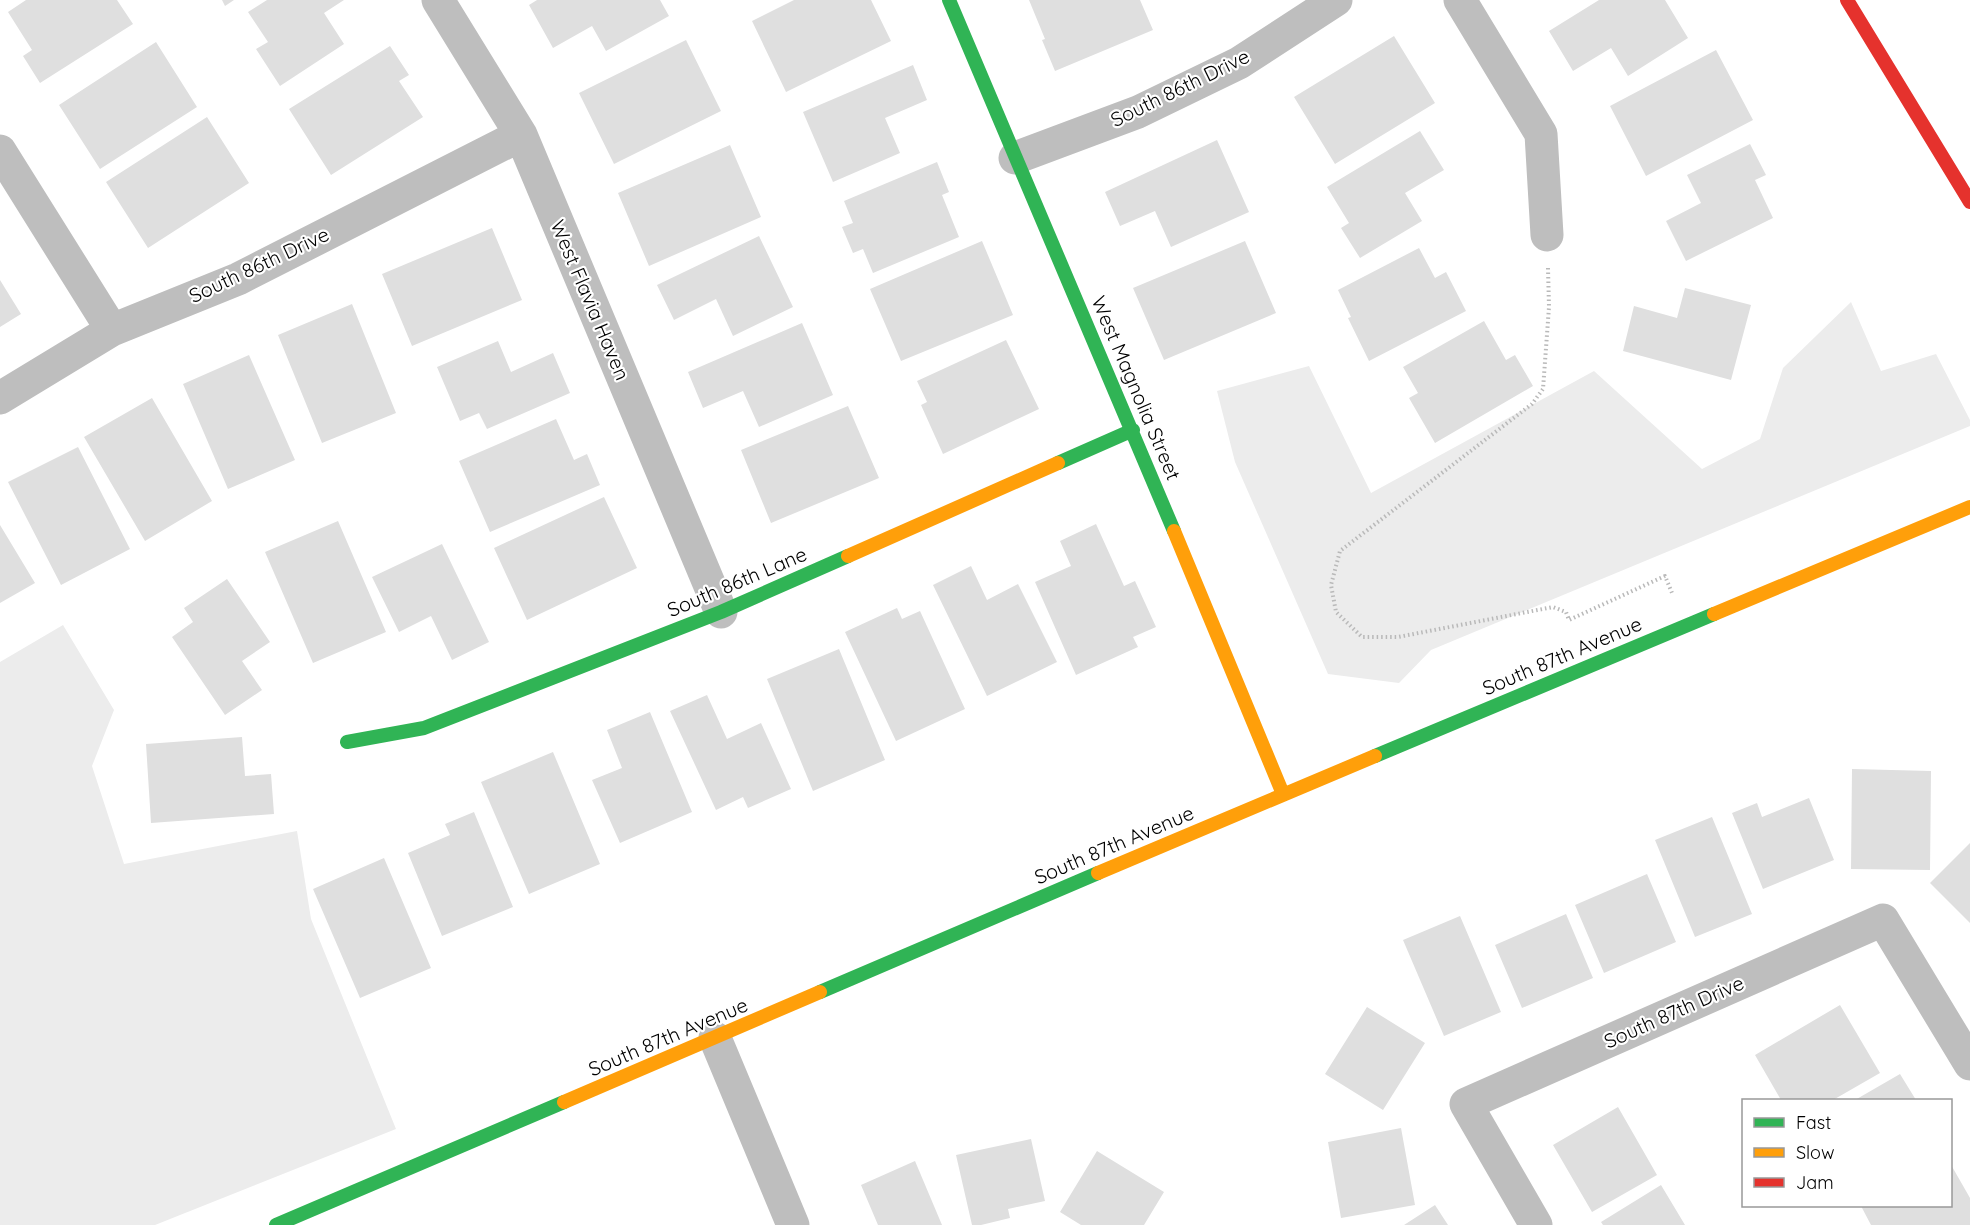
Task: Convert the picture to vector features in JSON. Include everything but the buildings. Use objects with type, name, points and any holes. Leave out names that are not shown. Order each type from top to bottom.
[{"type":"street","name":"West Flavia Haven","points":[[438,0],[521,135],[721,612]]},
{"type":"street","name":"West Magnolia Street","points":[[949,0],[1015,159],[1133,430],[1283,794]]},
{"type":"street","name":"South 86th Drive","points":[[1015,159],[1138,112],[1239,63],[1336,0]]},
{"type":"street","points":[[1460,0],[1541,134],[1548,235]]},
{"type":"street","points":[[1847,0],[1970,202]]},
{"type":"street","name":"South 86th Drive","points":[[0,398],[112,330],[238,279],[521,135]]},
{"type":"street","points":[[0,151],[112,330]]},
{"type":"street","name":"South 86th Lane","points":[[347,742],[424,728],[721,612],[1133,430]]},
{"type":"street","name":"South 87th Avenue","points":[[276,1225],[1283,794],[1970,507]]},
{"type":"street","name":"South 87th Drive","points":[[1536,1225],[1466,1104],[1883,920],[1970,1064]]},
{"type":"street","points":[[715,1038],[793,1225]]},
{"type":"path","points":[[1548,235],[1549,308],[1544,389],[1532,404],[1340,551],[1331,585],[1336,612],[1362,637],[1398,637],[1553,607],[1566,612],[1569,620],[1665,576],[1686,626]]},
{"type":"shaded area","points":[[1851,302],[1881,371],[1936,354],[1970,420],[1970,426],[1431,650],[1399,683],[1328,674],[1235,462],[1217,391],[1309,366],[1371,493],[1594,371],[1702,469],[1760,439],[1783,368]]},
{"type":"shaded area","points":[[63,625],[114,710],[92,766],[124,864],[297,831],[311,919],[396,1129],[155,1225],[0,1225],[0,662]]},
{"type":"traffic: fast","points":[[949,0],[1174,531]]},
{"type":"traffic: fast","points":[[1058,463],[1133,430]]},
{"type":"traffic: fast","points":[[347,742],[424,728],[721,612],[848,556]]},
{"type":"traffic: fast","points":[[1375,756],[1714,614]]},
{"type":"traffic: fast","points":[[820,992],[1098,873]]},
{"type":"traffic: fast","points":[[276,1225],[564,1102]]},
{"type":"traffic: slow","points":[[848,556],[1058,463]]},
{"type":"traffic: slow","points":[[1714,614],[1970,507]]},
{"type":"traffic: slow","points":[[1174,531],[1283,794]]},
{"type":"traffic: slow","points":[[1098,873],[1375,756]]},
{"type":"traffic: slow","points":[[564,1102],[820,992]]},
{"type":"traffic: jam","points":[[1847,0],[1970,202]]}]
